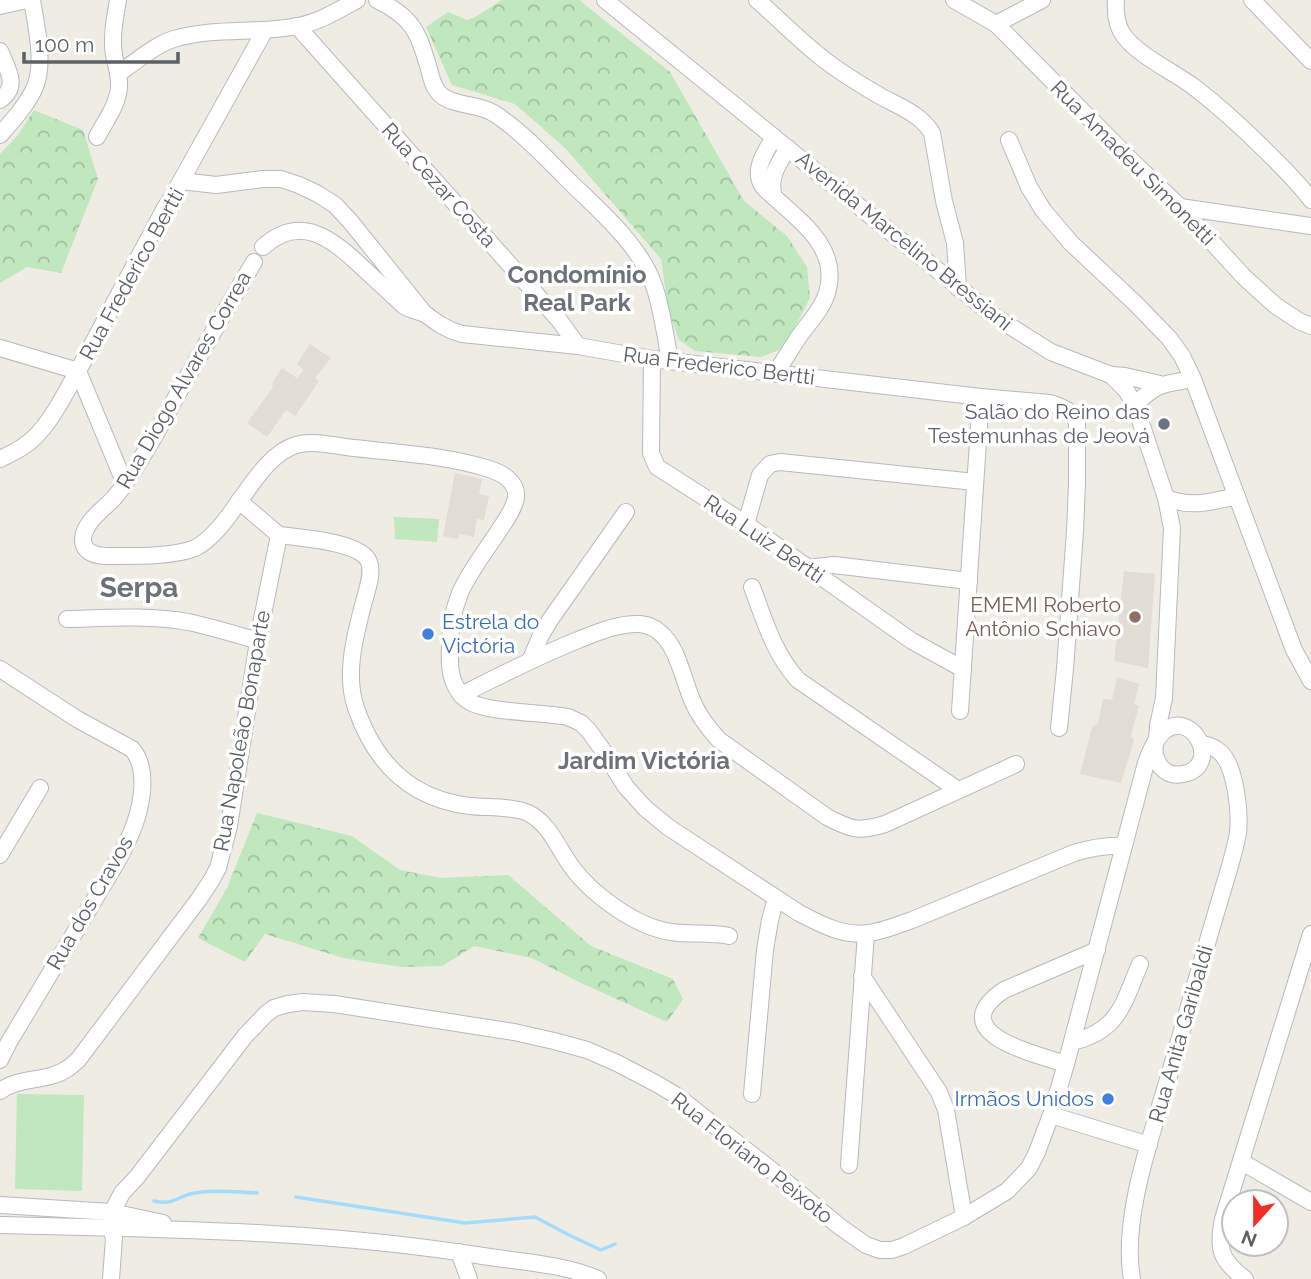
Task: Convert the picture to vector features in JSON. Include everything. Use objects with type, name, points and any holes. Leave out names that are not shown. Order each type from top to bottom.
[{"type":"street","points":[[0,6],[30,0],[37,36],[39,74],[29,99],[0,135]]},
{"type":"street","points":[[97,138],[119,89],[113,41],[118,0]]},
{"type":"street","points":[[118,73],[173,39],[297,26],[330,16],[356,0]]},
{"type":"street","points":[[377,0],[393,8],[413,26],[423,48],[432,82],[440,95],[484,109],[505,121],[614,226],[638,256],[653,281],[670,361]]},
{"type":"street","name":"Avenida Marcelino Bressiani","points":[[605,0],[994,316],[1051,352],[1111,375],[1126,390],[1135,405]]},
{"type":"street","points":[[757,0],[829,64],[922,120],[928,127],[955,243],[958,288]]},
{"type":"street","name":"Rua Amadeu Simonetti","points":[[954,0],[996,24],[1180,207],[1252,285],[1276,306],[1311,326]]},
{"type":"street","points":[[996,24],[1042,0]]},
{"type":"street","points":[[1116,0],[1117,22],[1123,35],[1236,121],[1309,195]]},
{"type":"street","points":[[1252,0],[1311,61]]},
{"type":"street","name":"Rua Cezar Costa","points":[[297,26],[559,320],[578,346]]},
{"type":"street","points":[[181,181],[265,30]]},
{"type":"street","points":[[0,51],[12,84],[0,100]]},
{"type":"street","points":[[774,137],[762,160],[758,175],[762,185],[815,237],[826,253],[830,265],[827,295],[820,309],[775,374]]},
{"type":"street","points":[[1009,140],[1029,187],[1043,210],[1071,243],[1169,338],[1182,356],[1294,650],[1311,681]]},
{"type":"street","points":[[774,197],[771,188],[773,175],[788,148]]},
{"type":"street","name":"Rua Frederico Bertti","points":[[0,459],[24,447],[45,425],[78,371],[181,181],[216,185],[263,179],[299,184],[335,205],[425,313],[450,331],[775,374],[1050,403],[1069,411],[1077,423],[1077,483],[1059,728]]},
{"type":"street","points":[[1180,207],[1311,226]]},
{"type":"street","name":"Rua Frederico Bertti","points":[[263,247],[282,233],[295,230],[319,235],[347,253],[404,306],[425,313]]},
{"type":"street","name":"Rua Diogo Alvares Correa","points":[[239,501],[215,531],[202,544],[191,550],[171,554],[105,556],[89,552],[83,541],[84,534],[97,514],[114,498],[140,461],[254,262]]},
{"type":"street","points":[[0,348],[78,371],[125,484]]},
{"type":"street","name":"Rua Luiz Bertti","points":[[652,359],[651,453],[654,462],[662,471],[746,524],[912,640],[962,669]]},
{"type":"street","points":[[1111,375],[1160,384],[1192,379]]},
{"type":"street","points":[[1135,405],[1160,384]]},
{"type":"street","points":[[960,711],[981,397]]},
{"type":"street","name":"Rua Floriano Peixoto","points":[[116,1224],[137,1177],[245,1036],[274,1008],[303,1002],[334,1004],[514,1032],[587,1050],[657,1084],[677,1097],[839,1226],[866,1245],[880,1250],[904,1246],[964,1217],[1007,1192],[1029,1168],[1051,1115],[1146,763],[1156,741],[1164,698],[1172,528],[1166,498],[1135,405]]},
{"type":"street","points":[[729,936],[671,932],[642,923],[609,904],[587,886],[547,829],[527,813],[441,801],[404,782],[382,759],[367,735],[355,705],[351,684],[351,665],[369,577],[369,561],[364,555],[344,545],[279,535],[239,501],[266,466],[295,445],[322,444],[449,460],[487,468],[509,480],[515,489],[513,507],[461,590],[454,610],[450,667],[454,683],[461,695],[477,705],[568,716],[581,723],[602,749],[626,787],[645,808],[668,827],[820,924],[841,931],[866,934],[887,929],[1074,853],[1092,847],[1123,846]]},
{"type":"street","points":[[746,524],[760,475],[770,464],[780,462],[975,482]]},
{"type":"street","points":[[1166,498],[1185,504],[1200,504],[1237,496]]},
{"type":"street","points":[[1172,528],[1200,504]]},
{"type":"street","points":[[530,662],[550,620],[626,512]]},
{"type":"street","name":"Rua Napoleão Bonaparte","points":[[0,1091],[17,1082],[54,1076],[66,1071],[78,1060],[218,868],[229,826],[258,642],[279,535]]},
{"type":"street","points":[[807,568],[834,565],[969,581]]},
{"type":"street","points":[[752,587],[776,650],[798,680],[958,790]]},
{"type":"street","points":[[67,619],[143,618],[189,622],[258,642]]},
{"type":"street","points":[[224,630],[262,619]]},
{"type":"street","points":[[461,695],[602,631],[628,624],[643,624],[661,632],[670,643],[692,702],[719,740],[842,825],[867,829],[885,824],[1016,764]]},
{"type":"street","name":"Rua dos Cravos","points":[[0,669],[77,719],[123,743],[136,754],[142,772],[141,800],[134,827],[116,862],[5,1043],[0,1060]]},
{"type":"street","points":[[1164,698],[1170,714],[1181,727],[1194,732],[1202,752],[1195,769],[1186,774],[1172,774],[1163,770],[1155,758],[1156,741],[1167,729],[1181,727]]},
{"type":"street","name":"Rua Anita Garibaldi","points":[[1132,1279],[1130,1245],[1133,1208],[1238,832],[1235,791],[1226,760],[1214,748],[1201,744]]},
{"type":"street","points":[[1200,761],[1218,768],[1235,791]]},
{"type":"street","points":[[1142,782],[1163,770]]},
{"type":"street","points":[[0,855],[40,788]]},
{"type":"street","points":[[752,1094],[765,950],[769,920],[776,898]]},
{"type":"street","points":[[849,1166],[866,934]]},
{"type":"street","points":[[1245,1279],[1225,1259],[1220,1248],[1223,1219],[1311,934]]},
{"type":"street","points":[[1066,1064],[1019,1049],[998,1039],[989,1032],[983,1015],[987,1004],[1003,990],[1097,950]]},
{"type":"street","points":[[1072,1042],[1097,1034],[1107,1027],[1115,1017],[1140,964]]},
{"type":"street","points":[[862,976],[939,1092],[946,1110],[964,1217]]},
{"type":"street","points":[[1051,1115],[1149,1145]]},
{"type":"street","points":[[1242,1161],[1311,1202]]},
{"type":"street","points":[[0,1205],[116,1224]]},
{"type":"street","points":[[111,1279],[116,1224]]},
{"type":"street","points":[[0,1225],[116,1224],[365,1240],[565,1269],[598,1279]]},
{"type":"street","points":[[459,1252],[469,1279]]},
{"type":"shaded area","points":[[310,344],[331,358],[315,378],[319,381],[295,416],[286,410],[267,437],[247,423],[273,387],[272,383],[282,368],[297,378],[304,370],[297,364]]},
{"type":"shaded area","points":[[455,473],[482,479],[479,494],[489,496],[484,520],[477,519],[474,537],[459,534],[458,539],[443,536]]},
{"type":"shaded area","name":"EMEMI Roberto Antônio Schiavo","points":[[1124,571],[1155,574],[1148,668],[1114,661]]},
{"type":"shaded area","points":[[1117,677],[1139,684],[1134,704],[1139,706],[1131,735],[1134,740],[1121,783],[1080,774],[1092,727],[1098,723],[1103,699],[1112,700]]},
{"type":"green space","points":[[502,0],[579,0],[670,72],[744,201],[787,236],[807,267],[810,298],[784,348],[761,357],[695,351],[679,340],[668,309],[661,259],[566,149],[515,104],[452,85],[426,27],[448,12],[467,20]]},
{"type":"green space","points":[[34,110],[83,130],[98,179],[61,273],[27,267],[0,283],[0,154],[18,135]]},
{"type":"green space","points":[[394,517],[439,519],[437,542],[395,539]]},
{"type":"green space","points":[[257,813],[352,836],[400,870],[441,878],[508,875],[591,946],[673,979],[683,999],[667,1022],[532,958],[474,946],[442,966],[401,967],[343,958],[265,934],[245,962],[198,938],[227,888]]},
{"type":"green space","points":[[17,1094],[84,1095],[82,1191],[15,1189]]},
{"type":"waterway","points":[[154,1201],[169,1202],[190,1194],[207,1192],[257,1193]]},
{"type":"waterway","points":[[296,1197],[465,1223],[535,1217],[601,1250],[615,1244]]},
{"type":"place","name":"Salão do Reino das Testemunhas de Jeová","points":[[1164,424]]},
{"type":"place","name":"EMEMI Roberto Antônio Schiavo","points":[[1135,617]]},
{"type":"place","name":"Estrela do Victória","points":[[428,634]]},
{"type":"place","name":"Irmãos Unidos","points":[[1108,1099]]},
{"type":"district","name":"Condomínio Real Park","points":[[577,289]]},
{"type":"district","name":"Serpa","points":[[139,587]]},
{"type":"district","name":"Jardim Victória","points":[[644,761]]}]
